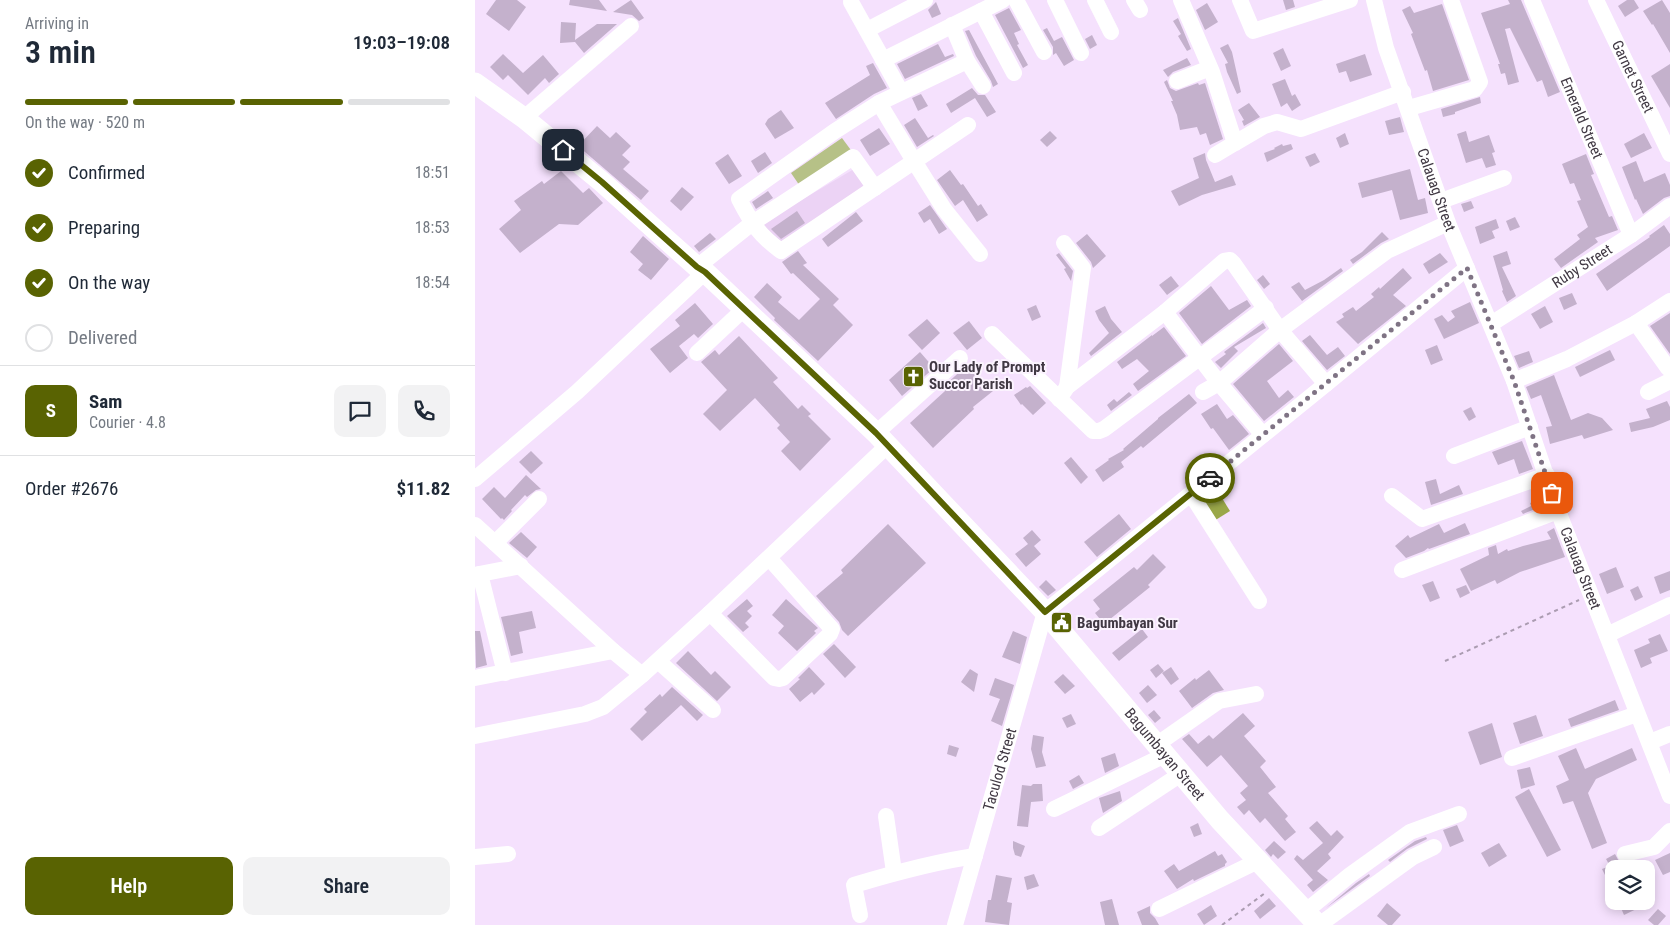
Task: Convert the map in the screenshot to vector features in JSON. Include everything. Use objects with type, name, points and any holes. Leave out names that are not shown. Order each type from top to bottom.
[{"type":"main road","name":"Bagumbayan Street","points":[[475,83],[524,118],[602,182],[744,309],[882,439],[1045,612],[1181,774],[1314,920]]},
{"type":"street","points":[[867,30],[925,0]]},
{"type":"street","points":[[883,60],[1003,0]]},
{"type":"street","points":[[1017,0],[1044,52]]},
{"type":"street","points":[[1055,0],[1081,53]]},
{"type":"street","points":[[1095,0],[1111,32]]},
{"type":"street","points":[[1181,0],[1210,68],[1235,143]]},
{"type":"street","points":[[1240,0],[1253,31],[1350,0]]},
{"type":"street","name":"Calauag Street","points":[[1374,0],[1386,48],[1449,223],[1514,381],[1558,510],[1670,796]]},
{"type":"street","points":[[1409,108],[1475,89],[1480,82],[1451,0]]},
{"type":"street","name":"Emerald Street","points":[[1532,0],[1631,234]]},
{"type":"street","name":"Garnet Street","points":[[1596,0],[1670,154]]},
{"type":"street","points":[[849,1],[901,92]]},
{"type":"street","points":[[981,10],[1014,73]]},
{"type":"street","points":[[952,25],[967,61],[983,86]]},
{"type":"street","points":[[524,118],[631,26]]},
{"type":"street","points":[[967,61],[879,103],[835,131],[739,199],[751,224],[781,251],[968,125]]},
{"type":"street","points":[[1177,81],[1210,68]]},
{"type":"street","points":[[1215,156],[1264,126],[1277,122],[1301,129],[1403,92]]},
{"type":"street","points":[[879,103],[944,209],[980,254]]},
{"type":"street","points":[[475,479],[577,392],[701,270],[751,224],[853,157],[875,188]]},
{"type":"street","points":[[1441,201],[1504,178]]},
{"type":"street","name":"Ruby Street","points":[[1491,324],[1631,234],[1670,206]]},
{"type":"street","points":[[1203,392],[1219,382],[1280,330],[1387,250],[1449,223]]},
{"type":"street","points":[[1063,393],[1083,268],[1064,243]]},
{"type":"street","points":[[1063,393],[1165,312],[1224,262],[1230,260],[1280,330],[1326,384]]},
{"type":"street","points":[[1045,612],[1467,268]]},
{"type":"street","points":[[1514,381],[1567,359],[1636,323],[1670,301]]},
{"type":"street","points":[[992,334],[1063,393],[1093,430],[1099,431],[1266,308]]},
{"type":"street","points":[[697,353],[744,309]]},
{"type":"street","points":[[1165,312],[1263,435]]},
{"type":"street","points":[[1636,323],[1669,372],[1648,392]]},
{"type":"street","points":[[475,736],[585,714],[603,707],[658,661],[769,558],[960,358]]},
{"type":"street","points":[[1454,456],[1530,427]]},
{"type":"street","points":[[1392,496],[1422,519],[1547,475]]},
{"type":"street","points":[[1191,494],[1259,602]]},
{"type":"street","points":[[495,544],[539,499]]},
{"type":"street","points":[[1402,570],[1558,510]]},
{"type":"street","points":[[475,526],[642,675]]},
{"type":"street","points":[[710,613],[775,678],[783,678],[830,634],[832,629],[769,558]]},
{"type":"street","points":[[505,673],[477,575],[521,566]]},
{"type":"street","points":[[1607,635],[1670,605]]},
{"type":"street","name":"Taculod Street","points":[[955,925],[1045,612]]},
{"type":"street","points":[[475,678],[613,651]]},
{"type":"street","points":[[658,661],[713,710]]},
{"type":"street","points":[[1054,809],[1161,750],[1219,701],[1256,694]]},
{"type":"street","points":[[1512,758],[1637,714]]},
{"type":"street","points":[[1650,742],[1670,734]]},
{"type":"street","points":[[1099,828],[1181,774]]},
{"type":"street","points":[[1314,920],[1350,875],[1410,832],[1459,814]]},
{"type":"street","points":[[886,816],[894,872]]},
{"type":"street","points":[[1625,854],[1654,847],[1670,831]]},
{"type":"street","points":[[1314,920],[1413,857],[1434,847]]},
{"type":"street","points":[[475,857],[508,854]]},
{"type":"street","points":[[860,915],[854,885],[894,872],[945,860],[975,856]]},
{"type":"street","points":[[1159,909],[1259,861]]},
{"type":"path","points":[[1445,661],[1590,594]]},
{"type":"path","points":[[1222,925],[1279,883]]},
{"type":"shaded area","points":[[842,138],[856,157],[804,192],[791,173]]},
{"type":"shaded area","points":[[854,169],[867,191],[782,249],[759,225]]},
{"type":"shaded area","points":[[1217,490],[1230,511],[1214,521],[1202,500]]},
{"type":"building","points":[[496,0],[517,0],[526,7],[509,31],[486,14]]},
{"type":"building","points":[[570,0],[599,0],[607,11],[569,5]]},
{"type":"building","points":[[631,0],[644,18],[639,21],[632,15],[613,12]]},
{"type":"building","points":[[1283,0],[1293,0],[1295,7],[1286,10]]},
{"type":"building","points":[[1508,0],[1521,0],[1560,92],[1548,97],[1542,80],[1537,82],[1510,28],[1505,29],[1519,82],[1508,85],[1505,73],[1501,74],[1498,64],[1500,64],[1481,13],[1510,4]]},
{"type":"building","points":[[1627,0],[1634,0],[1639,8],[1625,17],[1618,6]]},
{"type":"building","points":[[1662,0],[1670,13],[1670,53],[1643,11]]},
{"type":"building","points":[[936,2],[941,14],[932,18],[928,10]]},
{"type":"building","points":[[1207,3],[1218,22],[1205,30],[1196,10]]},
{"type":"building","points":[[1442,4],[1469,80],[1433,91],[1427,70],[1425,71],[1411,34],[1413,33],[1402,10],[1410,6],[1414,13]]},
{"type":"building","points":[[1009,8],[1021,30],[1014,33],[1019,44],[1017,45],[1028,65],[1023,68],[995,15]]},
{"type":"building","points":[[1178,18],[1191,49],[1187,51],[1178,36],[1181,34],[1173,21]]},
{"type":"building","points":[[561,22],[576,23],[575,40],[597,24],[617,24],[584,53],[575,42],[560,43]]},
{"type":"building","points":[[1047,28],[1054,41],[1062,37],[1074,60],[1064,66],[1056,53],[1053,55],[1053,47],[1043,30]]},
{"type":"building","points":[[969,30],[998,84],[993,87],[965,31]]},
{"type":"building","points":[[1092,35],[1097,45],[1090,49],[1085,39]]},
{"type":"building","points":[[938,44],[945,57],[953,54],[954,56],[905,79],[897,64]]},
{"type":"building","points":[[1228,44],[1232,52],[1241,92],[1237,94],[1227,72],[1225,64],[1228,63],[1220,48]]},
{"type":"building","points":[[1283,48],[1291,66],[1281,71],[1273,53]]},
{"type":"building","points":[[503,54],[523,73],[543,55],[559,74],[549,83],[545,78],[528,95],[508,75],[503,80],[490,67]]},
{"type":"building","points":[[1365,54],[1372,75],[1350,82],[1346,71],[1339,73],[1336,64]]},
{"type":"building","points":[[1187,58],[1191,65],[1173,72],[1168,77],[1163,70]]},
{"type":"building","points":[[873,63],[887,88],[874,94],[836,119],[825,103],[870,75],[866,66]]},
{"type":"building","points":[[1670,64],[1670,108],[1651,76]]},
{"type":"building","points":[[1285,79],[1292,96],[1295,94],[1301,105],[1292,111],[1287,103],[1281,107],[1272,84]]},
{"type":"building","points":[[1167,80],[1170,88],[1176,91],[1198,83],[1199,85],[1205,83],[1223,139],[1210,145],[1206,133],[1200,135],[1197,127],[1180,130],[1177,115],[1171,101],[1173,101],[1164,82]]},
{"type":"building","points":[[972,88],[978,95],[985,95],[996,112],[987,117],[975,98],[951,113],[946,104]]},
{"type":"building","points":[[921,94],[928,106],[918,111],[912,98]]},
{"type":"building","points":[[1480,97],[1481,103],[1443,117],[1441,109]]},
{"type":"building","points":[[1249,103],[1260,117],[1244,126],[1242,121],[1244,120],[1238,110]]},
{"type":"building","points":[[781,110],[794,128],[775,139],[765,124],[768,119]]},
{"type":"building","points":[[1400,117],[1404,132],[1389,135],[1385,121]]},
{"type":"building","points":[[915,118],[928,138],[934,136],[917,147],[904,125]]},
{"type":"building","points":[[597,126],[610,138],[616,132],[631,146],[622,155],[630,162],[623,169],[649,191],[641,200],[578,146]]},
{"type":"building","points":[[879,128],[890,144],[870,156],[860,140]]},
{"type":"building","points":[[1050,131],[1057,138],[1047,147],[1040,140]]},
{"type":"building","points":[[1466,131],[1469,142],[1489,135],[1495,152],[1492,153],[1496,165],[1486,168],[1482,158],[1466,163],[1457,134]]},
{"type":"building","points":[[1345,133],[1349,144],[1340,148],[1336,138]]},
{"type":"building","points":[[1644,133],[1652,148],[1631,158],[1624,144]]},
{"type":"building","points":[[1282,144],[1283,146],[1291,144],[1293,149],[1267,162],[1264,153]]},
{"type":"building","points":[[765,152],[772,163],[758,173],[751,161]]},
{"type":"building","points":[[1205,153],[1215,182],[1232,175],[1236,185],[1202,195],[1179,206],[1171,191],[1199,178],[1193,158]]},
{"type":"building","points":[[1315,153],[1320,162],[1310,167],[1305,157]]},
{"type":"building","points":[[728,154],[742,176],[729,184],[715,163]]},
{"type":"building","points":[[1586,154],[1594,174],[1591,175],[1609,217],[1612,216],[1618,230],[1595,238],[1598,242],[1561,268],[1554,259],[1580,239],[1577,235],[1588,227],[1577,201],[1581,200],[1574,183],[1570,184],[1562,164]]},
{"type":"building","points":[[1636,161],[1644,182],[1665,173],[1670,185],[1670,196],[1664,198],[1643,214],[1635,200],[1622,167]]},
{"type":"building","points":[[1410,169],[1418,200],[1425,198],[1428,213],[1400,220],[1392,190],[1362,198],[1358,183]]},
{"type":"building","points":[[950,170],[961,185],[963,184],[978,206],[981,204],[988,215],[977,222],[963,200],[955,206],[937,180]]},
{"type":"building","points":[[561,171],[583,193],[589,188],[603,203],[578,225],[559,224],[520,253],[499,229],[521,210],[514,201],[542,181],[544,184]]},
{"type":"building","points":[[682,187],[694,197],[681,211],[670,201]]},
{"type":"building","points":[[768,191],[773,198],[756,209],[752,202]]},
{"type":"building","points":[[1471,201],[1474,208],[1464,212],[1461,204]]},
{"type":"building","points":[[930,205],[947,229],[939,234],[930,219],[924,223],[918,213]]},
{"type":"building","points":[[797,211],[805,223],[781,239],[771,229]]},
{"type":"building","points":[[856,212],[863,221],[828,247],[822,239]]},
{"type":"building","points":[[1515,217],[1520,227],[1510,231],[1506,221]]},
{"type":"building","points":[[1496,219],[1499,228],[1492,231],[1495,238],[1480,244],[1475,227]]},
{"type":"building","points":[[1664,225],[1670,234],[1670,246],[1607,291],[1596,274],[1650,237]]},
{"type":"building","points":[[1382,232],[1389,239],[1353,264],[1350,260],[1362,252]]},
{"type":"building","points":[[710,233],[716,239],[699,252],[694,246]]},
{"type":"building","points":[[1087,234],[1106,256],[1093,268],[1091,262],[1076,243]]},
{"type":"building","points":[[643,236],[669,259],[651,280],[638,270],[643,264],[630,252]]},
{"type":"building","points":[[798,251],[807,263],[803,265],[839,299],[833,305],[853,325],[818,361],[774,320],[775,318],[754,297],[767,283],[782,297],[778,302],[799,320],[820,299],[793,273],[791,274],[782,262]]},
{"type":"building","points":[[1507,251],[1511,264],[1502,267],[1516,296],[1507,302],[1502,291],[1493,256]]},
{"type":"building","points":[[1059,253],[1073,271],[1071,281],[1064,269],[1066,268],[1056,255]]},
{"type":"building","points":[[1440,253],[1448,262],[1429,274],[1423,264]]},
{"type":"building","points":[[1341,268],[1343,271],[1302,301],[1291,287],[1299,282],[1305,290]]},
{"type":"building","points":[[1403,268],[1412,278],[1393,295],[1406,306],[1358,344],[1336,322],[1344,317],[1342,314],[1353,307],[1356,311],[1374,297],[1371,294],[1379,287],[1380,289]]},
{"type":"building","points":[[1263,275],[1270,284],[1264,289],[1257,280]]},
{"type":"building","points":[[1171,276],[1179,286],[1167,295],[1159,285]]},
{"type":"building","points":[[1211,286],[1229,310],[1247,300],[1251,306],[1202,344],[1179,313]]},
{"type":"building","points":[[1572,293],[1577,304],[1564,310],[1559,298]]},
{"type":"building","points":[[1470,302],[1479,323],[1444,339],[1434,319],[1442,315],[1448,322],[1455,317],[1451,311]]},
{"type":"building","points":[[695,303],[713,324],[698,338],[694,334],[679,346],[688,358],[670,373],[650,349],[680,326],[675,320]]},
{"type":"building","points":[[1036,305],[1041,317],[1032,321],[1027,309]]},
{"type":"building","points":[[1105,306],[1111,319],[1122,332],[1091,356],[1089,353],[1109,333],[1095,311]]},
{"type":"building","points":[[1545,306],[1553,322],[1540,329],[1531,314]]},
{"type":"building","points":[[1670,313],[1670,354],[1650,326]]},
{"type":"building","points":[[927,319],[940,333],[922,350],[908,335]]},
{"type":"building","points":[[969,321],[982,338],[967,350],[953,333]]},
{"type":"building","points":[[1263,323],[1266,328],[1234,347],[1238,351],[1221,368],[1215,362],[1226,354],[1224,352]]},
{"type":"building","points":[[1164,327],[1186,356],[1138,391],[1133,384],[1149,371],[1137,359],[1122,369],[1117,362]]},
{"type":"building","points":[[1310,335],[1327,355],[1338,347],[1345,356],[1327,370],[1302,341]]},
{"type":"building","points":[[739,336],[778,378],[773,382],[798,409],[802,405],[811,414],[808,416],[831,439],[800,471],[781,451],[790,442],[777,428],[780,425],[755,398],[720,431],[703,414],[727,390],[701,362],[715,350],[719,355]]},
{"type":"building","points":[[1279,344],[1293,361],[1267,381],[1279,398],[1288,390],[1294,397],[1264,421],[1233,384]]},
{"type":"building","points":[[1437,345],[1443,360],[1431,365],[1425,350]]},
{"type":"building","points":[[1610,350],[1615,360],[1580,377],[1575,367]]},
{"type":"building","points":[[1529,351],[1533,362],[1519,368],[1514,356]]},
{"type":"building","name":"Our Lady of Prompt Succor Parish","points":[[920,352],[934,368],[902,396],[889,380]]},
{"type":"building","points":[[968,364],[993,391],[973,407],[974,409],[933,448],[910,423],[945,391],[942,388]]},
{"type":"building","points":[[1554,375],[1571,420],[1588,413],[1602,418],[1613,430],[1584,439],[1582,435],[1550,444],[1546,427],[1552,426],[1541,395],[1531,399],[1526,387]]},
{"type":"building","points":[[1030,386],[1046,403],[1033,415],[1021,405],[1014,395]]},
{"type":"building","points":[[1129,392],[1132,395],[1111,411],[1107,405],[1114,399],[1117,402]]},
{"type":"building","points":[[1189,394],[1197,403],[1143,448],[1141,446],[1121,462],[1124,467],[1103,482],[1095,470],[1108,459],[1124,450],[1158,418]]},
{"type":"building","points":[[1667,401],[1670,407],[1670,420],[1653,427],[1631,432],[1629,423],[1650,418],[1646,409]]},
{"type":"building","points":[[1217,404],[1227,419],[1233,415],[1249,434],[1229,450],[1201,414]]},
{"type":"building","points":[[1471,407],[1476,417],[1469,421],[1463,411]]},
{"type":"building","points":[[1522,441],[1533,469],[1519,474],[1514,459],[1498,465],[1492,452]]},
{"type":"building","points":[[531,451],[543,463],[531,474],[519,462]]},
{"type":"building","points":[[1071,457],[1088,477],[1081,484],[1064,463]]},
{"type":"building","points":[[526,475],[541,489],[536,490],[527,497],[525,495],[504,520],[501,519],[482,499],[494,487],[505,498]]},
{"type":"building","points":[[1436,479],[1440,494],[1459,485],[1463,494],[1431,505],[1425,482]]},
{"type":"building","points":[[1543,497],[1545,505],[1523,514],[1521,511],[1531,506],[1530,503]]},
{"type":"building","points":[[1119,514],[1131,529],[1097,557],[1084,542]]},
{"type":"building","points":[[1465,523],[1470,534],[1428,548],[1406,558],[1395,546],[1408,535],[1410,538],[1439,524],[1444,533]]},
{"type":"building","points":[[888,524],[926,563],[848,636],[842,630],[839,622],[816,596],[843,573],[841,570]]},
{"type":"building","points":[[1554,528],[1565,557],[1520,572],[1497,584],[1495,580],[1471,591],[1460,569],[1489,555],[1488,548],[1496,545],[1498,554],[1507,549],[1508,551],[1551,539],[1547,532]]},
{"type":"building","points":[[1032,530],[1041,540],[1034,546],[1041,554],[1026,567],[1015,554],[1028,544],[1023,538]]},
{"type":"building","points":[[521,532],[537,547],[527,558],[509,543]]},
{"type":"building","points":[[1153,554],[1166,567],[1148,585],[1150,587],[1104,624],[1095,613],[1100,609],[1093,600],[1134,567],[1137,570]]},
{"type":"building","points":[[1616,567],[1624,587],[1607,594],[1599,574]]},
{"type":"building","points":[[1670,571],[1670,590],[1660,594],[1654,577]]},
{"type":"building","points":[[1046,580],[1056,590],[1048,596],[1039,587]]},
{"type":"building","points":[[1433,581],[1440,598],[1430,602],[1422,585]]},
{"type":"building","points":[[1466,585],[1470,593],[1460,598],[1456,589]]},
{"type":"building","points":[[1638,586],[1643,597],[1635,601],[1630,590]]},
{"type":"building","points":[[747,599],[753,606],[747,611],[752,616],[745,623],[749,627],[743,632],[727,616]]},
{"type":"building","points":[[786,599],[818,628],[814,631],[816,633],[797,651],[778,633],[784,626],[772,615]]},
{"type":"building","points":[[532,611],[536,628],[519,632],[523,653],[511,656],[501,617]]},
{"type":"building","points":[[1142,629],[1148,637],[1119,661],[1112,653]]},
{"type":"building","points":[[475,631],[480,631],[487,665],[476,668]]},
{"type":"building","points":[[1013,631],[1027,637],[1020,664],[1002,657]]},
{"type":"building","points":[[1660,634],[1668,651],[1650,658],[1652,663],[1641,668],[1634,650],[1650,643],[1648,639]]},
{"type":"building","points":[[834,644],[856,667],[845,678],[823,654]]},
{"type":"building","points":[[688,651],[711,675],[715,671],[731,687],[717,701],[676,663]]},
{"type":"building","points":[[1158,664],[1164,671],[1156,678],[1150,670]]},
{"type":"building","points":[[809,667],[825,684],[814,695],[812,692],[800,702],[789,689]]},
{"type":"building","points":[[1171,667],[1179,679],[1171,685],[1162,673]]},
{"type":"building","points":[[970,669],[978,674],[974,692],[961,682]]},
{"type":"building","points":[[1209,670],[1224,690],[1213,693],[1192,708],[1179,691]]},
{"type":"building","points":[[1063,674],[1075,686],[1065,694],[1054,682]]},
{"type":"building","points":[[995,678],[1014,685],[1002,726],[991,721],[1000,699],[989,695]]},
{"type":"building","points":[[1148,685],[1157,695],[1147,703],[1139,693]]},
{"type":"building","points":[[672,687],[703,715],[697,721],[681,705],[642,741],[630,729],[647,712],[644,709],[660,694],[662,697]]},
{"type":"building","points":[[1615,700],[1619,710],[1571,727],[1568,719]]},
{"type":"building","points":[[1154,710],[1161,718],[1155,723],[1148,715]]},
{"type":"building","points":[[1243,713],[1255,726],[1244,736],[1266,761],[1260,767],[1276,787],[1268,793],[1288,816],[1285,819],[1296,832],[1285,841],[1265,818],[1260,823],[1249,810],[1244,815],[1237,807],[1246,800],[1240,793],[1248,786],[1221,755],[1207,767],[1182,739],[1189,734],[1198,744],[1209,735],[1213,739]]},
{"type":"building","points":[[1071,714],[1076,724],[1067,728],[1062,718]]},
{"type":"building","points":[[1536,715],[1543,736],[1520,744],[1513,723]]},
{"type":"building","points":[[1492,723],[1502,757],[1480,765],[1468,732]]},
{"type":"building","points":[[1033,735],[1044,737],[1042,752],[1046,766],[1036,768],[1031,749]]},
{"type":"building","points":[[949,745],[959,748],[956,757],[947,754]]},
{"type":"building","points":[[1576,748],[1585,769],[1632,748],[1637,760],[1596,779],[1588,793],[1607,843],[1592,849],[1573,801],[1563,804],[1556,786],[1569,780],[1558,756]]},
{"type":"building","points":[[1115,753],[1119,766],[1105,773],[1101,758]]},
{"type":"building","points":[[1530,767],[1535,785],[1521,789],[1517,770]]},
{"type":"building","points":[[1079,775],[1084,783],[1073,789],[1069,781]]},
{"type":"building","points":[[1033,784],[1042,784],[1043,801],[1031,802],[1028,827],[1017,826],[1022,785],[1031,786]]},
{"type":"building","points":[[1529,789],[1561,850],[1547,857],[1515,797]]},
{"type":"building","points":[[1120,791],[1122,801],[1103,813],[1099,798]]},
{"type":"building","points":[[1317,821],[1331,836],[1337,830],[1344,837],[1328,854],[1331,858],[1317,871],[1328,880],[1313,892],[1307,885],[1313,880],[1294,859],[1297,855],[1303,860],[1323,843],[1309,828]]},
{"type":"building","points":[[1198,823],[1202,834],[1194,837],[1190,827]]},
{"type":"building","points":[[1457,825],[1464,841],[1450,847],[1443,830]]},
{"type":"building","points":[[1426,837],[1427,839],[1407,849],[1390,862],[1388,860],[1415,841]]},
{"type":"building","points":[[1013,841],[1025,846],[1021,857],[1015,855]]},
{"type":"building","points":[[1274,841],[1286,852],[1278,859],[1273,854],[1271,857],[1265,850]]},
{"type":"building","points":[[1499,843],[1507,856],[1489,867],[1481,853]]},
{"type":"building","points":[[1215,851],[1218,856],[1222,854],[1227,862],[1225,866],[1194,881],[1193,879],[1177,889],[1164,871],[1174,864],[1179,871]]},
{"type":"building","points":[[1670,853],[1670,872],[1663,875],[1655,860]]},
{"type":"building","points":[[1615,854],[1618,860],[1607,860]]},
{"type":"building","points":[[1034,874],[1039,886],[1027,890],[1024,877]]},
{"type":"building","points":[[1369,874],[1370,876],[1326,908],[1356,883]]},
{"type":"building","points":[[996,875],[1012,878],[1007,902],[1012,903],[1009,925],[985,922],[988,900],[991,900]]},
{"type":"building","points":[[1269,898],[1276,906],[1260,919],[1254,911]]},
{"type":"building","points":[[1112,899],[1119,925],[1105,925],[1100,902]]},
{"type":"building","points":[[1387,903],[1401,915],[1392,925],[1388,925],[1377,916]]},
{"type":"building","points":[[1211,905],[1217,916],[1204,925],[1197,914]]},
{"type":"building","points":[[1150,906],[1150,913],[1159,925],[1142,925],[1137,912]]},
{"type":"building","points":[[1658,909],[1666,916],[1658,925],[1654,925],[1648,920]]},
{"type":"building","points":[[1622,910],[1634,910],[1624,915]]},
{"type":"way so far","points":[[1210,478],[1467,268],[1514,381],[1552,493]]},
{"type":"place","name":"Our Lady of Prompt Succor Parish","points":[[913,376]]},
{"type":"place","name":"Bagumbayan Sur","points":[[1061,623]]},
{"type":"route","points":[[563,150],[705,272],[876,433],[1045,612],[1210,478]]}]
